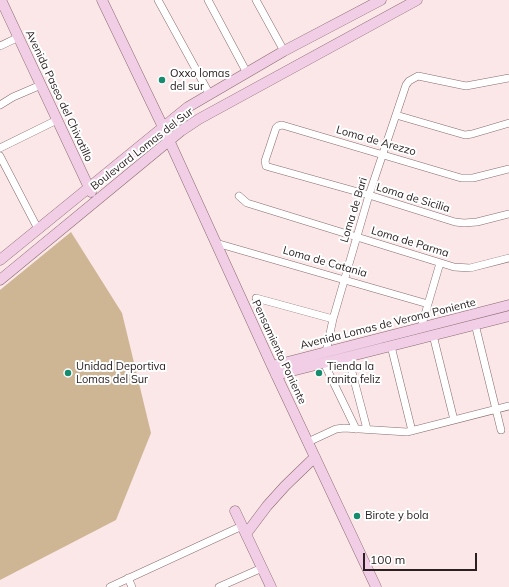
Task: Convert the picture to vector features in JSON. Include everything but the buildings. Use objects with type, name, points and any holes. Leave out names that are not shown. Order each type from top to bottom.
[{"type":"street","name":"Avenida Paseo del Chivatillo","points":[[1,0],[95,202]]},
{"type":"street","points":[[102,0],[163,127]]},
{"type":"street","points":[[158,0],[210,95]]},
{"type":"street","points":[[208,0],[247,73]]},
{"type":"street","points":[[256,0],[284,51]]},
{"type":"street","name":"Boulevard Lomas del Sur","points":[[1,255],[38,229],[188,107],[284,51],[381,0]]},
{"type":"street","name":"Boulevard Lomas del Sur","points":[[0,280],[170,140],[199,118],[417,0]]},
{"type":"street","points":[[0,46],[19,37]]},
{"type":"street","name":"Loma de Bari","points":[[326,352],[333,319],[369,196],[406,85],[418,76],[466,86],[509,78]]},
{"type":"street","points":[[0,105],[13,97],[41,85]]},
{"type":"street","points":[[396,115],[465,135],[509,123]]},
{"type":"street","points":[[0,148],[57,120]]},
{"type":"street","name":"Loma de Arezzo","points":[[266,166],[265,161],[276,128],[282,125],[461,178],[473,178],[509,169]]},
{"type":"street","name":"Pensamiento Poniente","points":[[163,127],[274,371],[376,587]]},
{"type":"street","points":[[0,156],[38,229]]},
{"type":"street","name":"Loma de Sicilia","points":[[266,166],[455,222],[477,222],[509,214]]},
{"type":"street","name":"Loma de Parma","points":[[239,196],[247,203],[454,267],[470,268],[509,258]]},
{"type":"street","name":"Loma de Catania","points":[[216,243],[428,304]]},
{"type":"street","points":[[421,328],[440,263]]},
{"type":"street","points":[[256,298],[333,319]]},
{"type":"street","name":"Avenida Lomas de Verona Poniente","points":[[274,371],[326,352],[509,305]]},
{"type":"street","name":"Avenida Lomas de Verona Poniente","points":[[274,371],[324,363],[509,316]]},
{"type":"street","points":[[475,324],[500,430]]},
{"type":"street","points":[[433,335],[454,420]]},
{"type":"street","points":[[391,346],[412,431]]},
{"type":"street","points":[[348,357],[367,430]]},
{"type":"street","points":[[324,363],[356,429]]},
{"type":"street","points":[[308,442],[336,429],[344,428],[407,432],[509,406]]},
{"type":"street","points":[[110,587],[128,578],[244,530],[285,486],[315,457]]},
{"type":"street","points":[[235,511],[271,587]]},
{"type":"street","points":[[219,587],[262,568]]},
{"type":"street","points":[[128,578],[132,587]]},
{"type":"shaded area","name":"Unidad Deportiva Lomas del Sur","points":[[71,232],[122,313],[151,433],[116,520],[0,580],[0,290]]},
{"type":"place","name":"Oxxo lomas del sur","points":[[162,80]]},
{"type":"place","name":"Unidad Deportiva Lomas del Sur","points":[[68,373]]},
{"type":"place","name":"Tienda la ranita feliz","points":[[319,373]]},
{"type":"place","name":"Birote y bola","points":[[357,516]]}]
